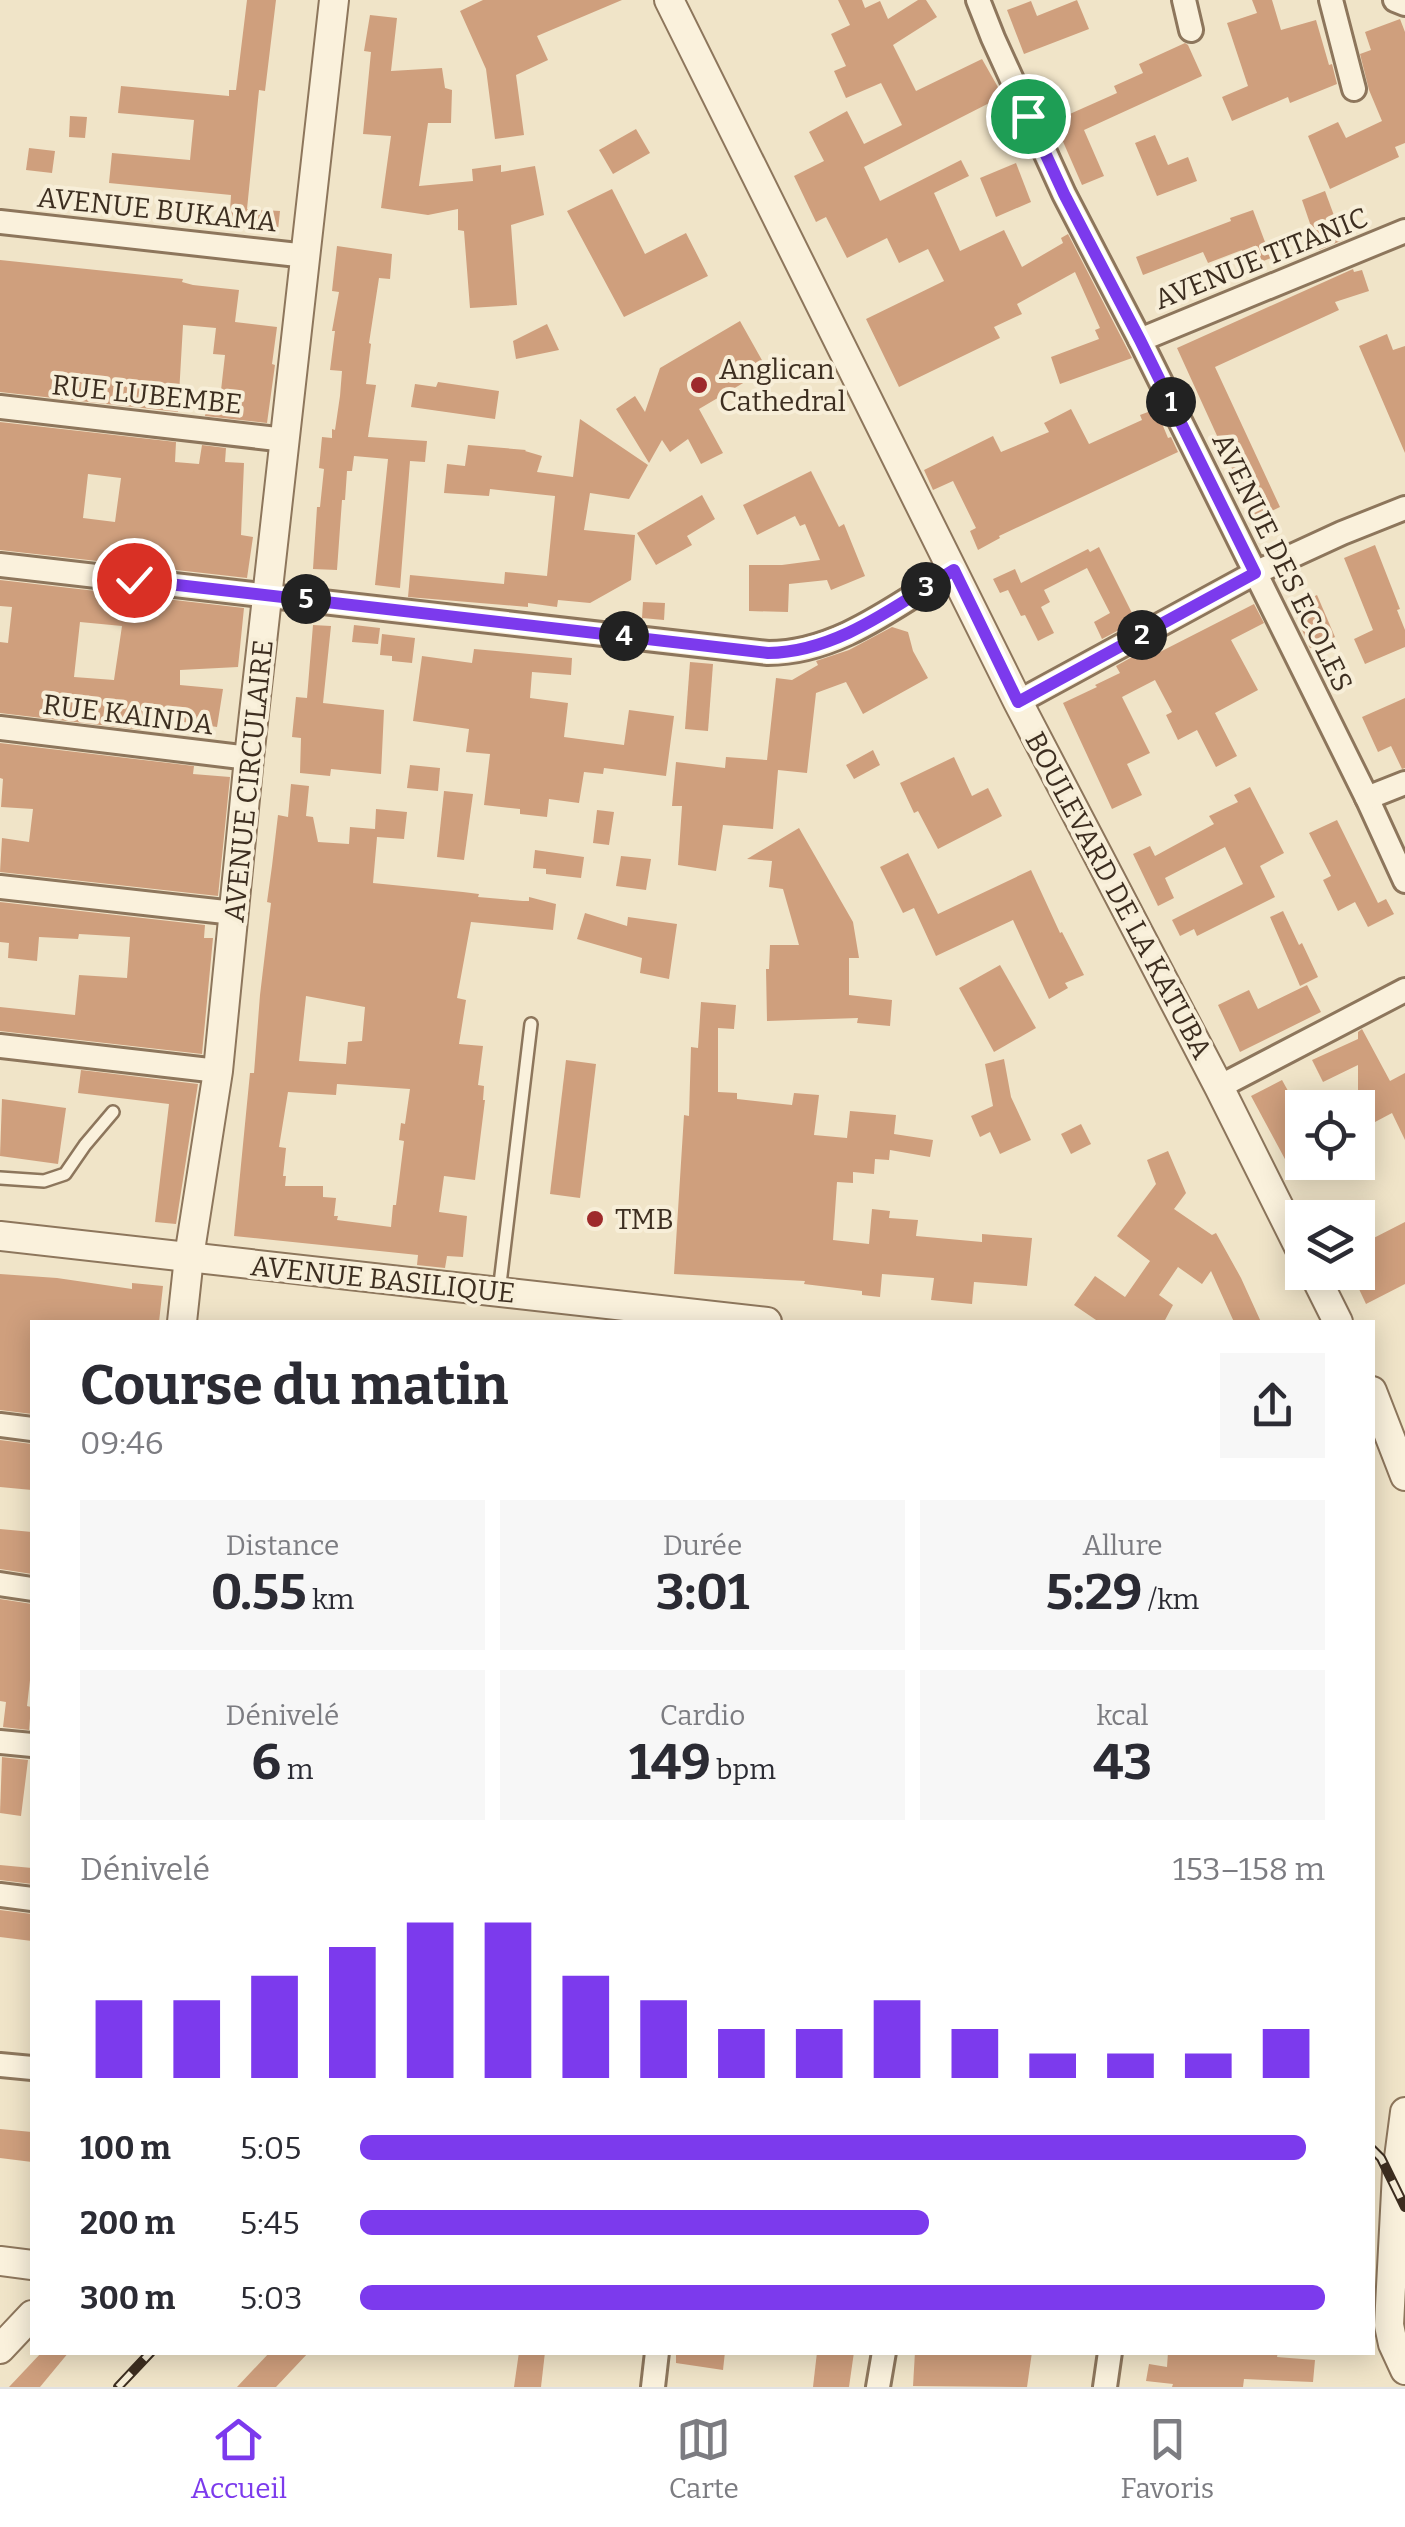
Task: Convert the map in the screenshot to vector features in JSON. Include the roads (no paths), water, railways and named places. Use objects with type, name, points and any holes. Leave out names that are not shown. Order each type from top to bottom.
[{"type":"street","name":"AVENUE CIRCULAIRE","points":[[182,1320],[218,1071],[334,0]]},
{"type":"street","name":"BOULEVARD DE LA KATUBA","points":[[668,0],[1018,702],[1285,1218]]},
{"type":"street","name":"AVENUE DES ECOLES","points":[[978,0],[1064,194],[1140,340],[1405,881]]},
{"type":"street","points":[[1184,0],[1191,30]]},
{"type":"street","points":[[1331,0],[1354,89]]},
{"type":"street","points":[[1395,0],[1405,4]]},
{"type":"street","name":"AVENUE BUKAMA","points":[[0,222],[307,256]]},
{"type":"street","name":"AVENUE TITANIC","points":[[1140,340],[1405,231]]},
{"type":"street","name":"RUE LUBEMBE","points":[[0,407],[286,440]]},
{"type":"street","points":[[1018,702],[1255,573],[1405,508]]},
{"type":"street","points":[[0,565],[745,652],[787,653],[846,635],[954,570]]},
{"type":"street","name":"RUE KAINDA","points":[[0,728],[249,758]]},
{"type":"street","points":[[1367,798],[1405,783]]},
{"type":"street","points":[[0,886],[234,914]]},
{"type":"street","points":[[1219,1086],[1405,990]]},
{"type":"street","points":[[0,1046],[218,1071]]},
{"type":"street","name":"AVENUE BASILIQUE","points":[[0,1236],[749,1320]]},
{"type":"street","points":[[1321,1290],[1337,1320]]},
{"type":"street","points":[[1375,1400],[1405,1476]]},
{"type":"street","points":[[0,1425],[30,1430]]},
{"type":"street","points":[[0,1584],[30,1589]]},
{"type":"street","points":[[0,1742],[30,1745]]},
{"type":"street","points":[[0,1896],[30,1899]]},
{"type":"street","points":[[0,2065],[30,2068]]},
{"type":"street","points":[[1405,2112],[1397,2173],[1389,2324],[1392,2344],[1405,2370]]},
{"type":"street","points":[[0,2261],[30,2265]]},
{"type":"street","points":[[0,2349],[30,2317]]},
{"type":"street","points":[[653,2387],[657,2355]]},
{"type":"street","points":[[878,2387],[883,2355]]},
{"type":"street","points":[[1105,2387],[1110,2355]]},
{"type":"lane","points":[[499,1292],[531,1024]]},
{"type":"lane","points":[[0,1178],[44,1181],[66,1174],[114,1112]]},
{"type":"railway","points":[[1375,2152],[1405,2207]]},
{"type":"railway","points":[[118,2387],[148,2355]]},
{"type":"place","name":"Anglican Cathedral","points":[[699,385]]},
{"type":"place","name":"TMB","points":[[595,1219]]}]
